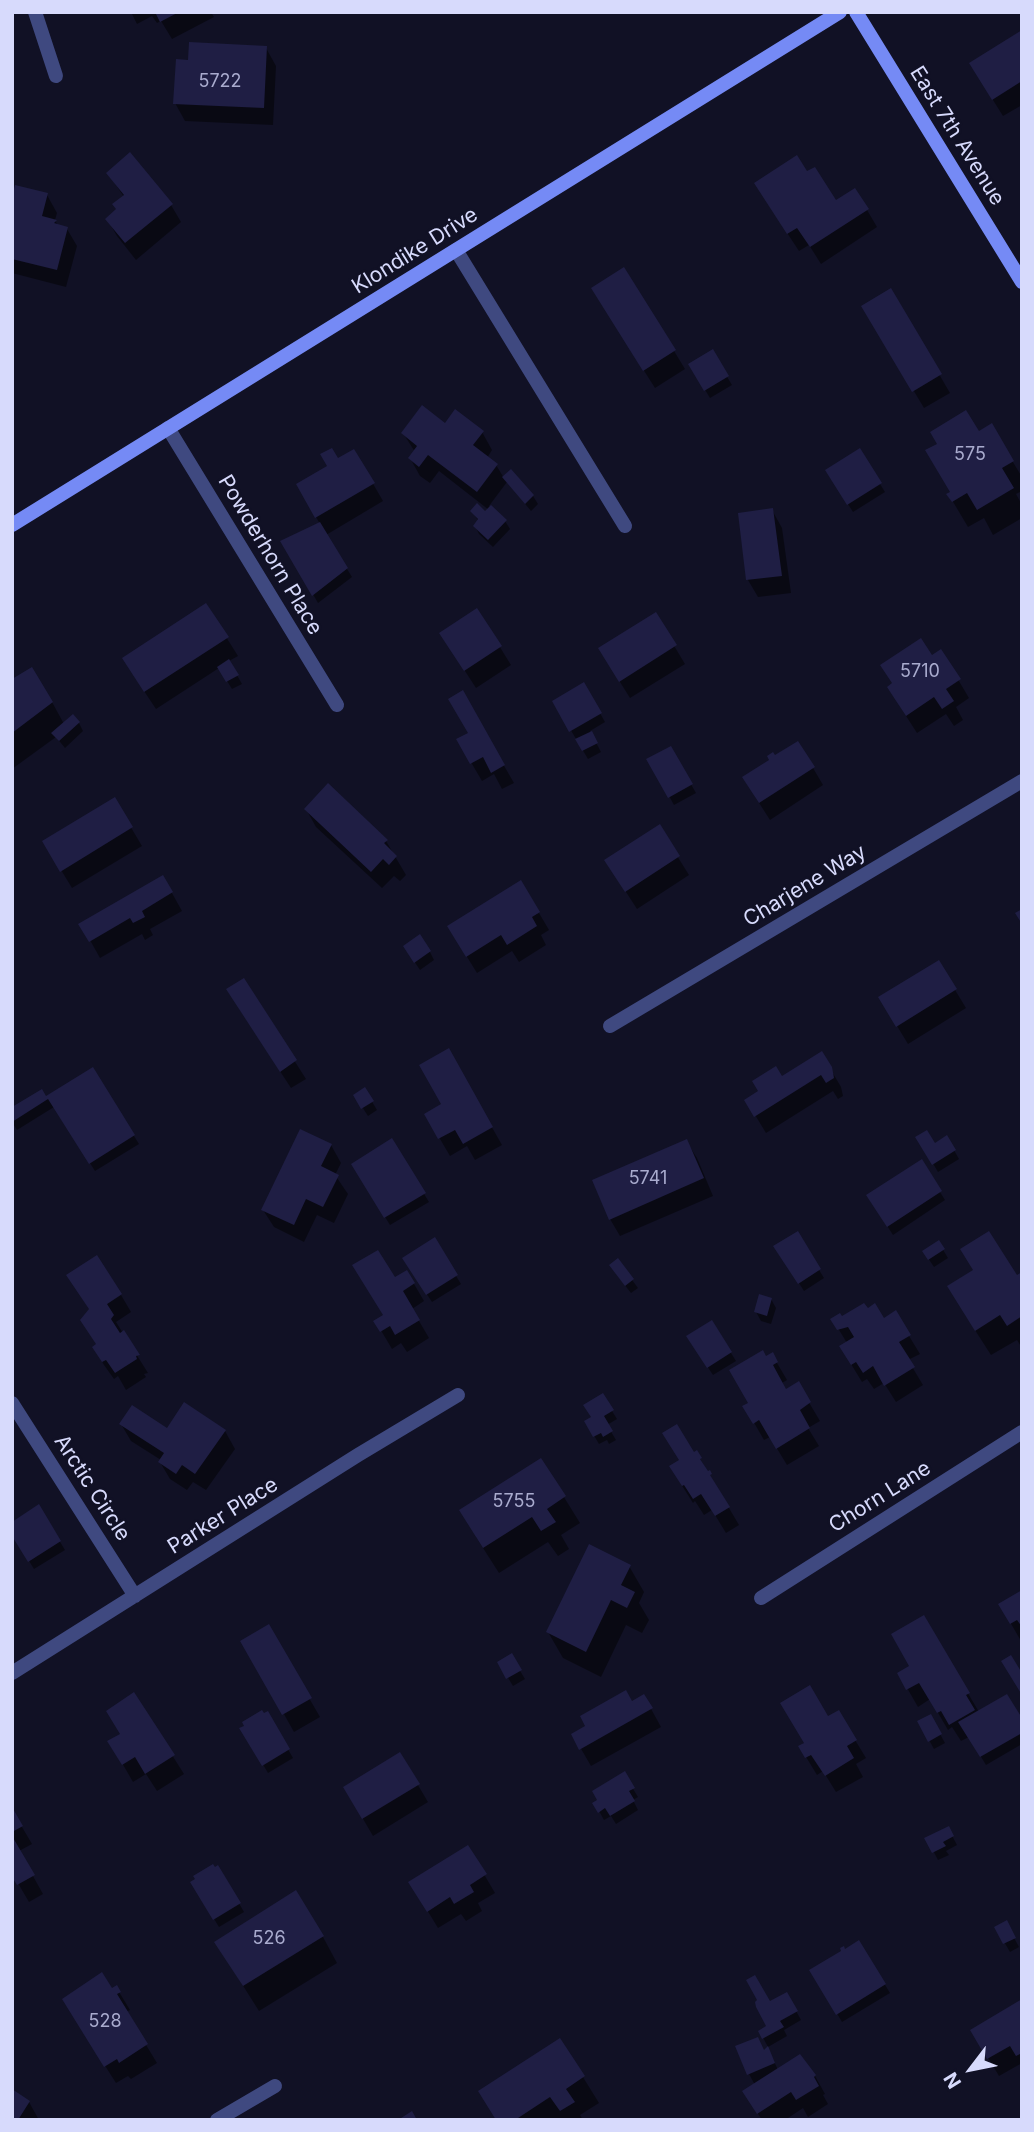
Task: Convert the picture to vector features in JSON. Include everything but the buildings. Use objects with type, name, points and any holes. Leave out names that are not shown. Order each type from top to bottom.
[{"type":"street","points":[[35,12],[56,76]]},
{"type":"street","name":"Klondike Drive","points":[[12,525],[840,12]]},
{"type":"street","name":"East 7th Avenue","points":[[856,12],[1022,282]]},
{"type":"street","points":[[456,250],[625,526]]},
{"type":"street","name":"Powderhorn Place","points":[[168,428],[337,705]]},
{"type":"street","name":"Charjene Way","points":[[610,1026],[1022,781]]},
{"type":"street","name":"Parker Place","points":[[12,1673],[458,1395]]},
{"type":"street","name":"Arctic Circle","points":[[12,1403],[135,1596]]},
{"type":"street","name":"Chorn Lane","points":[[761,1598],[1022,1432]]},
{"type":"street","points":[[217,2120],[275,2086]]}]
